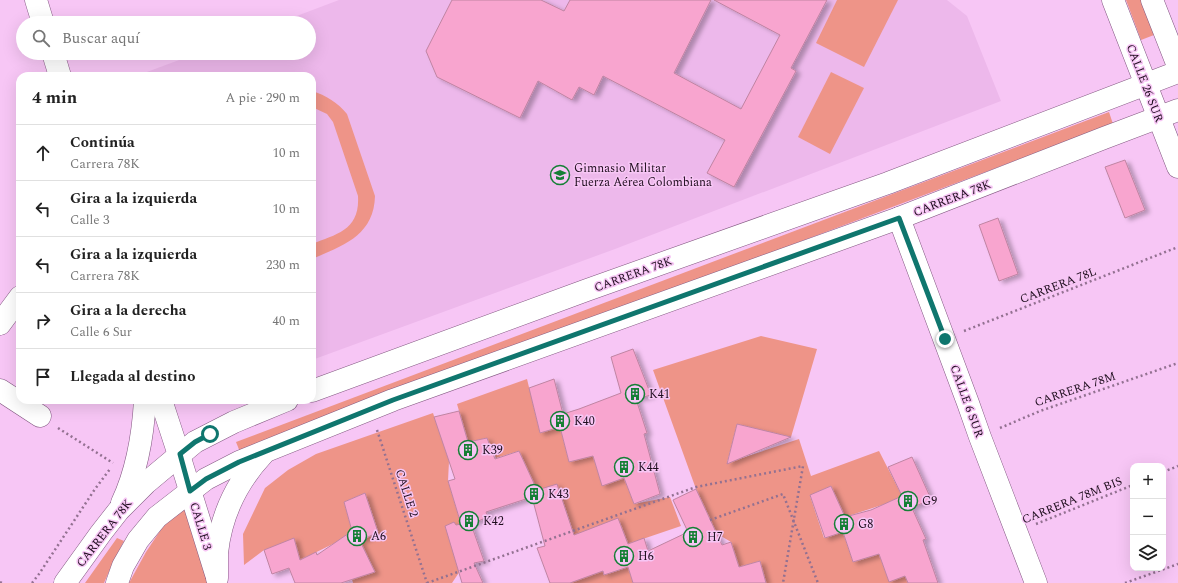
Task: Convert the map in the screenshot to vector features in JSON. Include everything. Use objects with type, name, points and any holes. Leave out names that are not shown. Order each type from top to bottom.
[{"type":"main road","points":[[36,0],[41,16]]},
{"type":"main road","name":"CALLE 26 SUR","points":[[1113,0],[1146,84],[1168,114],[1178,167]]},
{"type":"main road","points":[[1152,0],[1178,66]]},
{"type":"main road","points":[[55,60],[59,72]]},
{"type":"main road","name":"CARRERA 78K","points":[[316,390],[587,290],[888,183],[1178,72]]},
{"type":"main road","name":"CARRERA 78K","points":[[116,583],[123,566],[138,540],[157,517],[206,479],[239,462],[400,397],[899,218],[1168,114]]},
{"type":"main road","name":"CALLE 6 SUR","points":[[899,218],[1036,583]]},
{"type":"main road","points":[[0,324],[16,302]]},
{"type":"main road","points":[[0,390],[16,400]]},
{"type":"main road","points":[[22,404],[40,416]]},
{"type":"main road","points":[[119,510],[130,482],[139,452],[145,404]]},
{"type":"main road","name":"CALLE 3","points":[[162,404],[180,454],[218,580]]},
{"type":"main road","name":"CARRERA 78K","points":[[65,583],[119,510],[146,483],[180,454],[195,442],[234,422],[277,404]]},
{"type":"main road","points":[[218,580],[217,553],[228,508],[235,491],[255,462],[266,451]]},
{"type":"path","name":"CARRERA 78L","points":[[945,339],[1178,247]]},
{"type":"path","name":"CARRERA 78M","points":[[980,437],[1040,411],[1178,363]]},
{"type":"path","name":"CALLE 2","points":[[368,410],[378,432],[427,583]]},
{"type":"path","points":[[40,416],[114,464]]},
{"type":"path","points":[[427,583],[696,487],[802,466],[783,583]]},
{"type":"path","points":[[1166,471],[1178,466]]},
{"type":"path","name":"CARRERA 78M BIS","points":[[1017,532],[1130,486]]},
{"type":"path","points":[[710,520],[783,494],[818,583]]},
{"type":"path","points":[[1125,583],[1178,564]]},
{"type":"shaded area","name":"Gimnasio Militar Fuerza Aérea Colombiana","points":[[339,0],[947,0],[967,16],[1001,101],[615,249],[316,359],[316,72],[147,72],[179,60],[316,60],[316,16],[297,16]]},
{"type":"shaded area","points":[[837,0],[898,0],[864,67],[816,43]]},
{"type":"shaded area","points":[[1126,0],[1141,0],[1154,35],[1141,40]]},
{"type":"shaded area","points":[[831,72],[864,88],[830,154],[798,137]]},
{"type":"shaded area","points":[[316,93],[340,106],[347,114],[375,196],[373,210],[369,221],[363,230],[345,244],[316,257],[316,242],[345,229],[351,223],[358,207],[358,196],[333,122],[327,114],[316,109]]},
{"type":"shaded area","points":[[1109,112],[1113,124],[240,452],[236,442]]},
{"type":"shaded area","points":[[761,336],[817,349],[791,437],[737,424],[727,463],[799,439],[811,476],[879,451],[902,496],[885,504],[845,517],[831,486],[810,496],[824,538],[843,532],[853,562],[879,554],[889,581],[905,576],[908,583],[766,583],[760,561],[739,567],[731,542],[716,533],[696,489],[653,370]]},
{"type":"shaded area","points":[[527,379],[540,433],[560,427],[569,462],[593,456],[602,485],[624,478],[634,504],[670,497],[681,526],[628,544],[591,529],[604,575],[628,567],[633,583],[570,583],[577,580],[519,451],[496,458],[487,438],[468,442],[457,404]]},
{"type":"shaded area","points":[[433,413],[449,461],[448,481],[461,524],[460,571],[452,583],[353,583],[352,579],[374,571],[360,541],[378,532],[365,493],[344,502],[352,531],[335,543],[300,560],[294,539],[264,550],[244,565],[243,534],[265,488],[288,470],[316,454]]},
{"type":"shaded area","points":[[186,507],[210,583],[129,583],[146,552],[164,525]]},
{"type":"shaded area","points":[[117,538],[124,541],[104,583],[85,583]]},
{"type":"building","points":[[452,0],[541,0],[564,11],[570,0],[711,0],[674,73],[741,109],[780,35],[714,0],[827,0],[791,68],[796,71],[734,187],[707,173],[725,140],[603,76],[594,95],[579,87],[572,100],[538,81],[520,118],[437,77],[426,51]]},
{"type":"building","points":[[1125,160],[1145,210],[1125,218],[1105,167]]},
{"type":"building","points":[[998,218],[1018,274],[999,281],[979,225]]},
{"type":"building","points":[[633,349],[651,395],[636,399],[647,433],[644,434],[660,494],[634,504],[624,478],[602,486],[593,456],[569,462],[560,427],[540,433],[529,388],[554,379],[563,414],[579,409],[621,393],[611,357]]},
{"type":"building","points":[[459,411],[468,442],[487,438],[495,459],[519,451],[537,490],[557,484],[574,535],[618,518],[628,544],[644,538],[648,551],[688,532],[673,500],[696,489],[722,545],[731,542],[739,567],[760,561],[766,583],[633,583],[628,567],[604,575],[603,571],[570,583],[550,583],[537,548],[545,546],[532,497],[486,512],[488,517],[471,524],[484,561],[474,563],[483,583],[462,583],[445,526],[454,522],[456,525],[461,524],[448,481],[455,479],[434,417]]},
{"type":"building","points":[[737,424],[791,437],[727,464]]},
{"type":"building","points":[[912,457],[931,499],[912,508],[926,539],[923,540],[938,583],[908,583],[905,576],[889,582],[879,554],[853,562],[843,532],[825,538],[810,495],[831,486],[845,517],[871,510],[902,496],[888,467]]},
{"type":"building","points":[[365,493],[378,532],[360,541],[375,572],[341,583],[295,583],[289,568],[272,574],[264,550],[294,538],[300,560],[316,552],[317,555],[352,531],[344,502]]},
{"type":"place","name":"Gimnasio Militar Fuerza Aérea Colombiana","points":[[560,175]]},
{"type":"place","name":"K41","points":[[635,394]]},
{"type":"place","name":"K40","points":[[560,421]]},
{"type":"place","name":"K39","points":[[468,450]]},
{"type":"place","name":"K44","points":[[624,467]]},
{"type":"place","name":"K43","points":[[534,494]]},
{"type":"place","name":"G9","points":[[908,501]]},
{"type":"place","name":"K42","points":[[469,521]]},
{"type":"place","name":"G8","points":[[844,524]]},
{"type":"place","name":"A6","points":[[357,536]]},
{"type":"place","name":"H7","points":[[693,537]]},
{"type":"place","name":"H6","points":[[624,556]]},
{"type":"route","points":[[210,434],[195,442],[180,454],[190,491],[206,479],[239,462],[393,400],[899,218],[945,339]]}]
